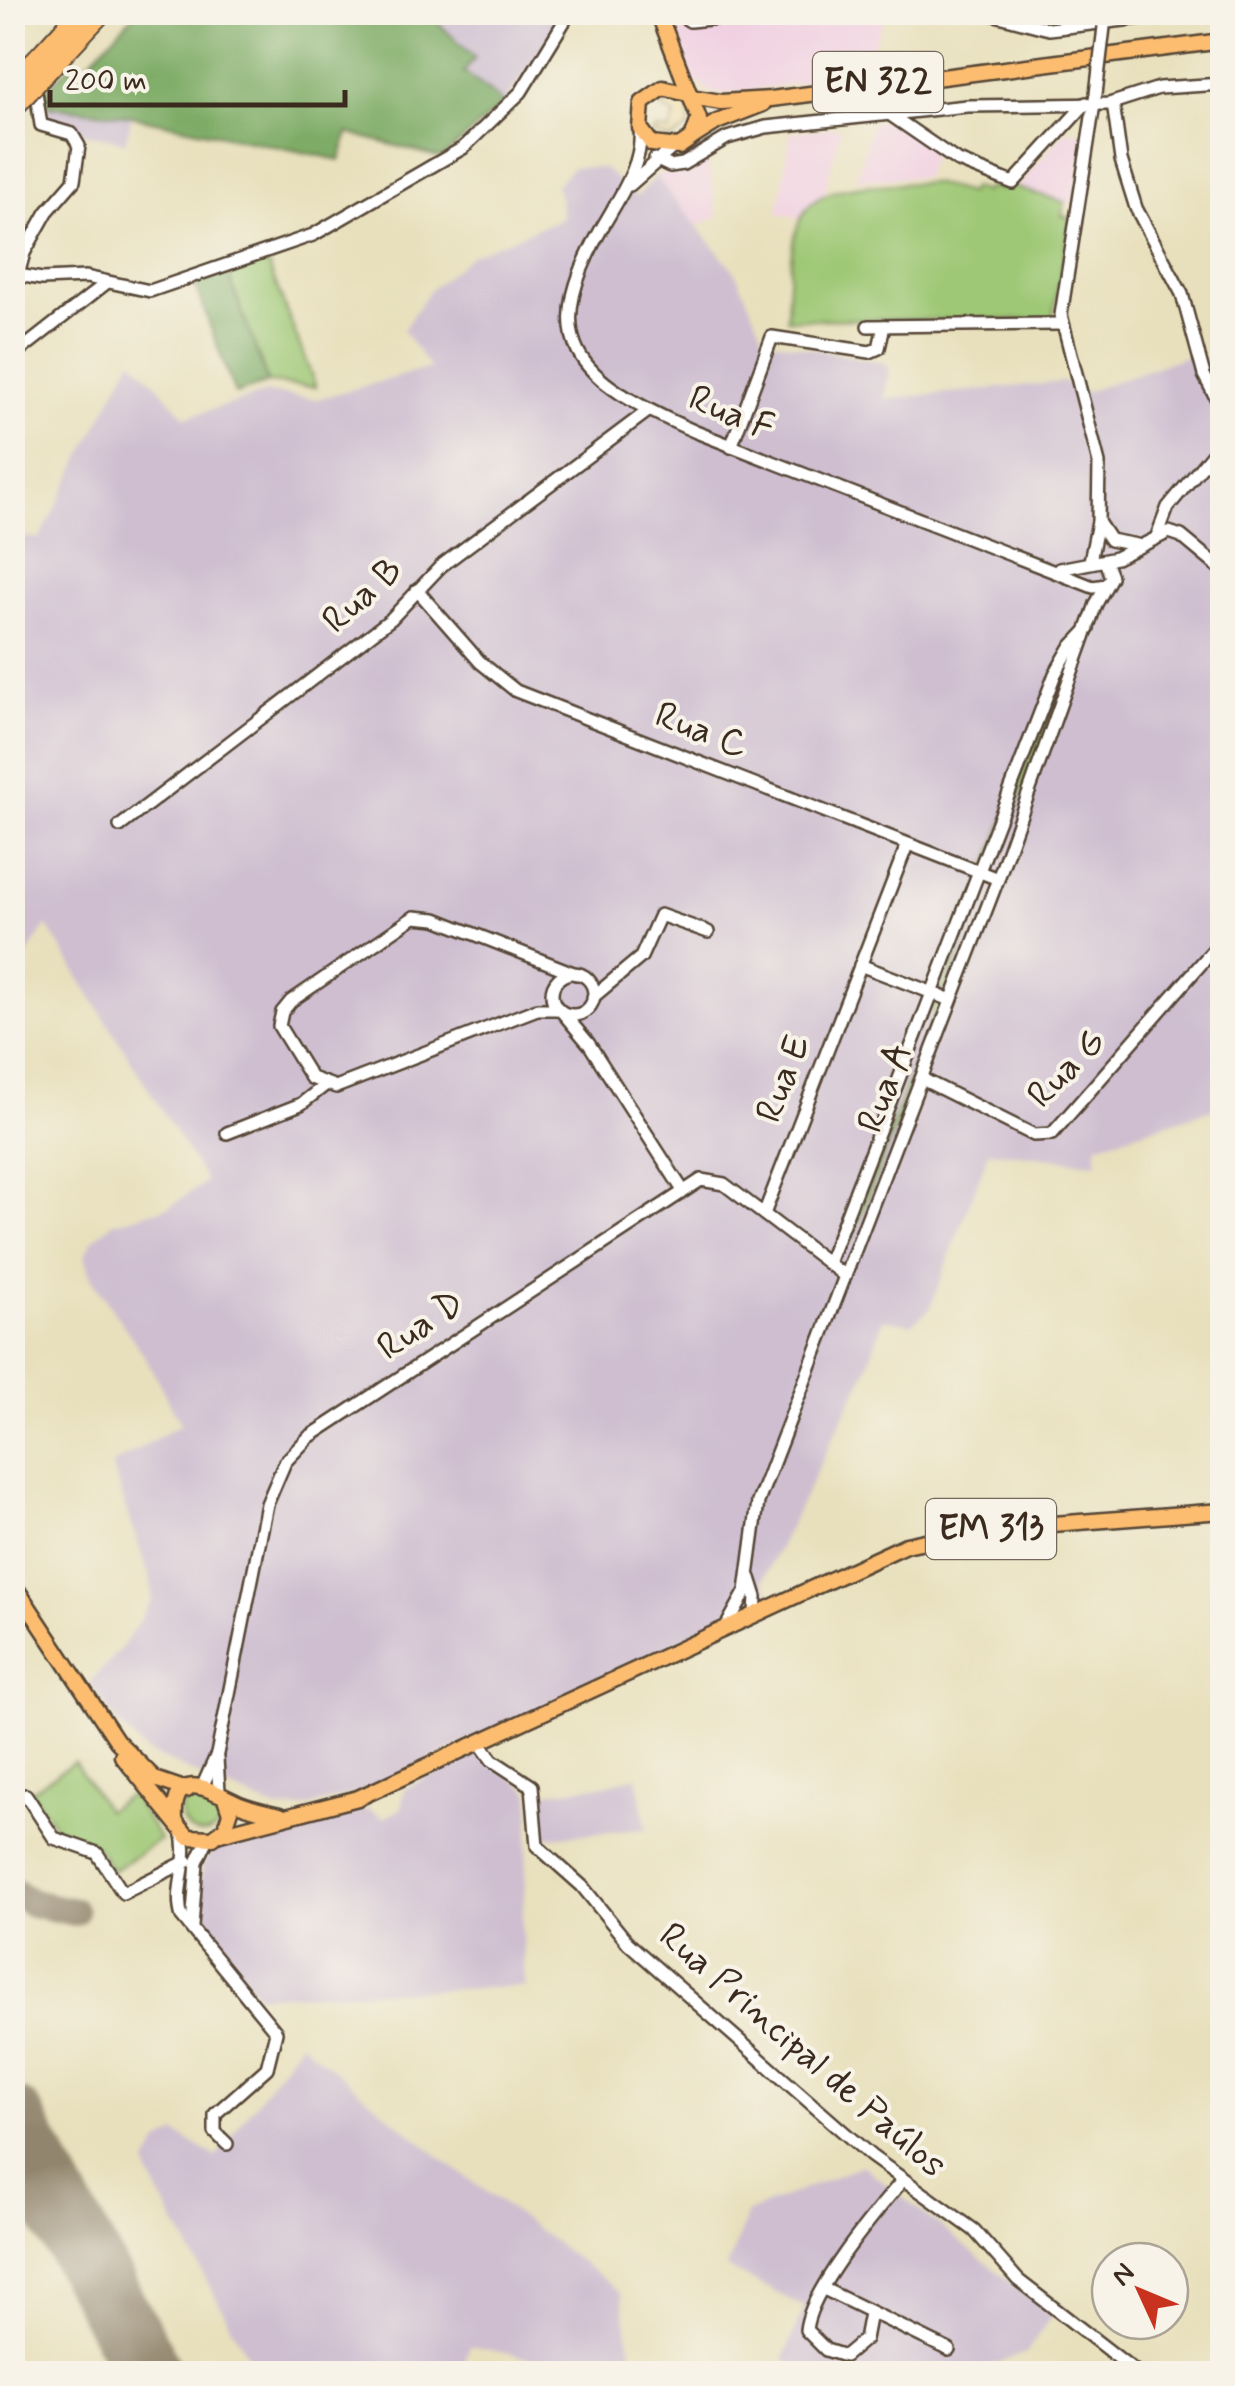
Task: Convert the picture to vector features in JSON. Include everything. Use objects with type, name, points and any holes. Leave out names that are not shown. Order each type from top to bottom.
[{"type":"highway","points":[[12,110],[79,12]]},
{"type":"highway","points":[[12,84],[103,12]]},
{"type":"main road","points":[[658,12],[698,120],[692,138]]},
{"type":"main road","name":"EN 322","points":[[655,90],[672,87],[726,102],[1222,40]]},
{"type":"main road","points":[[671,148],[652,144],[640,128],[642,102],[655,90],[672,50]]},
{"type":"main road","name":"EN 322","points":[[671,148],[717,122],[785,96]]},
{"type":"main road","name":"EM 313","points":[[213,1838],[283,1816],[343,1804],[878,1556],[932,1538],[976,1530],[1222,1511]]},
{"type":"main road","points":[[12,1582],[116,1741],[132,1772],[178,1825],[213,1838],[230,1813],[222,1794]]},
{"type":"main road","points":[[116,1741],[155,1780],[186,1790]]},
{"type":"main road","points":[[178,1825],[176,1803],[186,1790],[202,1785]]},
{"type":"main road","name":"EM 313","points":[[202,1785],[283,1816]]},
{"type":"street","points":[[12,47],[35,85],[41,125],[72,134],[79,144],[74,180],[48,212],[15,275],[89,278],[110,285],[160,288],[307,237],[442,163],[521,92],[570,12]]},
{"type":"street","points":[[676,12],[690,21],[763,14],[827,17],[880,12]]},
{"type":"street","points":[[984,12],[1049,30],[1191,12]]},
{"type":"street","points":[[1088,630],[1088,584],[1096,562],[1098,452],[1061,324],[1105,20]]},
{"type":"street","points":[[654,159],[670,166],[683,164],[727,138],[754,128],[967,106],[1092,100],[1113,103],[1158,88],[1222,84]]},
{"type":"street","points":[[892,116],[956,160],[1013,182],[1092,100]]},
{"type":"street","points":[[1113,103],[1120,156],[1136,208],[1182,294],[1204,375],[1222,409]]},
{"type":"street","points":[[624,192],[638,155],[640,128]]},
{"type":"street","points":[[624,192],[654,159],[671,148]]},
{"type":"street","name":"Rua F","points":[[624,192],[582,269],[570,328],[575,353],[584,366],[648,411],[731,447],[1088,584]]},
{"type":"street","points":[[12,357],[80,299],[110,285]]},
{"type":"street","points":[[868,326],[1061,324]]},
{"type":"street","points":[[731,447],[772,337],[870,352],[879,348],[884,326]]},
{"type":"street","name":"Rua B","points":[[120,826],[391,620],[441,566],[648,411]]},
{"type":"street","points":[[1156,536],[1168,507],[1222,442]]},
{"type":"street","points":[[1098,522],[1114,542],[1141,545]]},
{"type":"street","points":[[1044,566],[1096,562],[1170,532],[1182,536],[1222,570]]},
{"type":"street","points":[[828,1264],[1055,674],[1070,648],[1088,630],[1109,581],[1141,545]]},
{"type":"street","points":[[1096,562],[1109,581]]},
{"type":"street","points":[[1088,584],[1109,581]]},
{"type":"street","name":"Rua C","points":[[417,590],[480,662],[516,692],[998,879]]},
{"type":"street","name":"Rua A","points":[[750,1589],[758,1502],[998,879],[1088,630]]},
{"type":"street","name":"Rua E","points":[[764,1214],[907,844]]},
{"type":"street","points":[[227,1133],[301,1104],[324,1086],[348,1084],[536,1010],[575,1015],[611,979],[641,958],[660,915],[708,932]]},
{"type":"street","points":[[324,1086],[311,1078],[284,1041],[279,1026],[282,1012],[296,997],[405,920],[432,918],[581,976],[611,979]]},
{"type":"street","name":"Rua G","points":[[922,1079],[1034,1135],[1052,1134],[1220,948]]},
{"type":"street","points":[[548,963],[561,1011],[590,1044],[682,1189],[700,1180],[718,1181],[845,1276]]},
{"type":"street","points":[[860,964],[951,1000]]},
{"type":"street","points":[[536,1010],[554,988],[581,976]]},
{"type":"street","points":[[581,976],[590,1003],[590,1044]]},
{"type":"street","name":"Rua D","points":[[217,1754],[267,1504],[290,1456],[309,1437],[682,1189]]},
{"type":"street","points":[[750,1589],[773,1604]]},
{"type":"street","points":[[750,1589],[747,1604],[755,1612]]},
{"type":"street","points":[[724,1627],[750,1589]]},
{"type":"street","name":"Rua Principal de Paúlos","points":[[480,1742],[490,1758],[532,1786],[537,1846],[582,1886],[618,1933],[902,2181],[974,2230],[1022,2282],[1139,2374]]},
{"type":"street","points":[[202,1785],[217,1754]]},
{"type":"street","points":[[217,1754],[222,1794]]},
{"type":"street","points":[[26,1795],[56,1840],[97,1853],[121,1892],[128,1893],[187,1862]]},
{"type":"street","points":[[178,1825],[187,1862],[180,1908],[193,1930],[276,2032],[276,2048],[267,2068],[216,2112],[214,2128],[228,2144]]},
{"type":"street","points":[[193,1930],[191,1903],[197,1862],[213,1838]]},
{"type":"street","points":[[870,2313],[867,2336],[857,2350],[845,2356],[826,2350],[806,2330],[824,2289],[862,2228],[902,2181]]},
{"type":"street","points":[[824,2289],[949,2350]]},
{"type":"shaded area","points":[[427,13],[561,13],[556,30],[504,103],[463,72]]},
{"type":"shaded area","points":[[886,17],[859,74],[725,94],[710,92],[692,79],[676,32],[771,18],[824,23]]},
{"type":"shaded area","points":[[49,106],[132,116],[125,142],[47,125]]},
{"type":"shaded area","points":[[891,120],[934,150],[924,177],[857,179],[872,122]]},
{"type":"shaded area","points":[[841,127],[824,195],[800,218],[778,213],[791,132]]},
{"type":"shaded area","points":[[1066,130],[1086,134],[1073,204],[1014,191]]},
{"type":"shaded area","points":[[706,157],[718,216],[697,226],[655,176],[692,167]]},
{"type":"shaded area","points":[[572,167],[603,168],[637,197],[655,176],[736,273],[765,339],[884,363],[889,368],[885,399],[1063,382],[1085,392],[1195,353],[1222,417],[1222,1099],[1213,1109],[1097,1145],[1097,1163],[989,1151],[930,1309],[911,1324],[883,1319],[867,1369],[763,1580],[771,1597],[364,1791],[303,1808],[277,1810],[146,1752],[118,1723],[89,1683],[123,1646],[152,1600],[151,1582],[111,1465],[181,1424],[145,1357],[91,1278],[85,1254],[93,1240],[112,1223],[169,1207],[206,1182],[47,925],[13,977],[13,537],[40,538],[132,358],[186,417],[267,393],[317,399],[430,368],[403,330],[428,292],[471,255],[563,218],[556,185]]},
{"type":"shaded area","points":[[477,1751],[528,1790],[531,1799],[522,1925],[525,1987],[258,1995],[195,1919],[203,1864],[212,1851],[368,1809],[384,1818],[401,1809],[405,1789]]},
{"type":"shaded area","points":[[637,1776],[647,1829],[539,1838],[541,1793],[610,1784]]},
{"type":"shaded area","points":[[300,2042],[437,2155],[621,2292],[635,2373],[602,2373],[470,2346],[460,2373],[257,2373],[149,2175],[147,2163],[159,2143],[176,2133],[216,2157]]},
{"type":"shaded area","points":[[862,2165],[1052,2315],[1026,2353],[971,2373],[819,2373],[783,2361],[804,2307],[727,2268],[747,2213]]},
{"type":"green space","points":[[426,12],[475,57],[464,72],[504,103],[442,158],[348,133],[340,160],[132,116],[49,106],[42,95],[70,65],[77,74],[136,13]]},
{"type":"green space","points":[[932,183],[969,193],[972,187],[985,192],[989,186],[1000,190],[1003,184],[1065,202],[1062,216],[1071,218],[1052,320],[787,319],[793,242],[801,219],[813,203],[830,193],[855,187]]},
{"type":"green space","points":[[265,256],[316,387],[268,383],[226,268]]},
{"type":"green space","points":[[226,268],[268,383],[235,394],[194,282]]},
{"type":"green space","points":[[1058,678],[1064,681],[994,868],[986,869]]},
{"type":"green space","points":[[980,891],[949,988],[943,992],[939,986],[947,979]]},
{"type":"green space","points":[[938,1004],[941,1010],[851,1242],[844,1243],[843,1236],[850,1232],[934,1014],[931,1006]]},
{"type":"green space","points":[[74,1762],[106,1810],[131,1795],[160,1840],[112,1871],[98,1848],[63,1838],[31,1791]]},
{"type":"green space","points":[[202,1792],[217,1798],[223,1813],[217,1828],[202,1834],[187,1828],[181,1813],[187,1798]]},
{"type":"sand","points":[[670,95],[685,103],[690,116],[688,128],[671,140],[652,133],[656,129],[670,132],[675,115],[662,108]]},
{"type":"taxiway","points":[[12,1891],[32,1903],[74,1912]]},
{"type":"runway","points":[[12,2121],[149,2374]]}]
